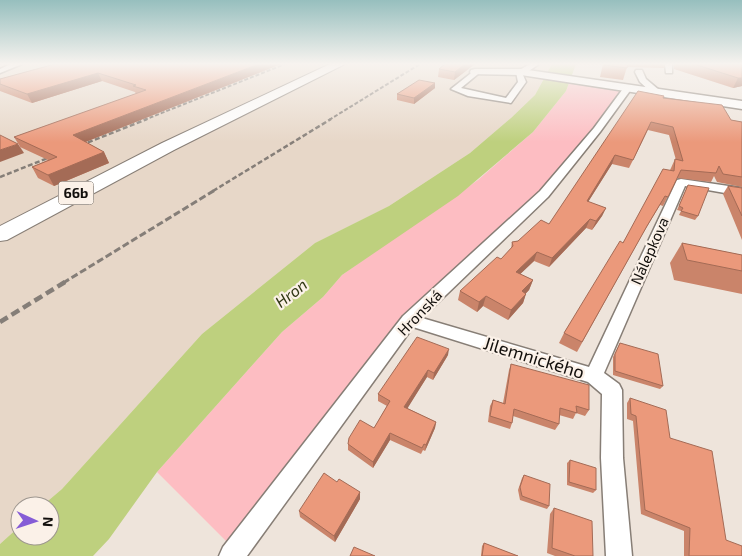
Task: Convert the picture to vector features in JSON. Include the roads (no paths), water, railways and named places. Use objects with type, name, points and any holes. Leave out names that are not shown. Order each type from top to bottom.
[{"type":"main road","name":"66b","points":[[0,235],[102,179],[199,130],[285,90]]},
{"type":"street","points":[[457,90],[468,94],[508,100],[516,90]]},
{"type":"street","name":"Hronská","points":[[232,556],[409,320],[544,194],[597,130],[627,90]]},
{"type":"street","points":[[642,90],[742,105]]},
{"type":"street","name":"Nálepkova","points":[[594,376],[680,182],[742,192]]},
{"type":"street","name":"Jilemnického","points":[[409,320],[594,376],[612,390],[612,458],[619,556]]},
{"type":"water","name":"Hron","points":[[538,90],[566,90],[533,132],[458,196],[342,275],[323,297],[282,332],[157,472],[109,539],[93,556],[0,556],[0,544],[10,535],[10,546],[60,546],[60,496],[54,496],[202,334],[315,243],[389,206],[470,153],[511,118]]},
{"type":"railway","points":[[144,120],[220,90]]},
{"type":"railway","points":[[329,120],[378,90]]},
{"type":"railway","points":[[74,148],[147,119]]},
{"type":"railway","points":[[213,191],[331,119]]},
{"type":"railway","points":[[0,177],[58,154]]},
{"type":"railway","points":[[63,283],[215,190]]},
{"type":"railway","points":[[0,322],[65,282]]}]
